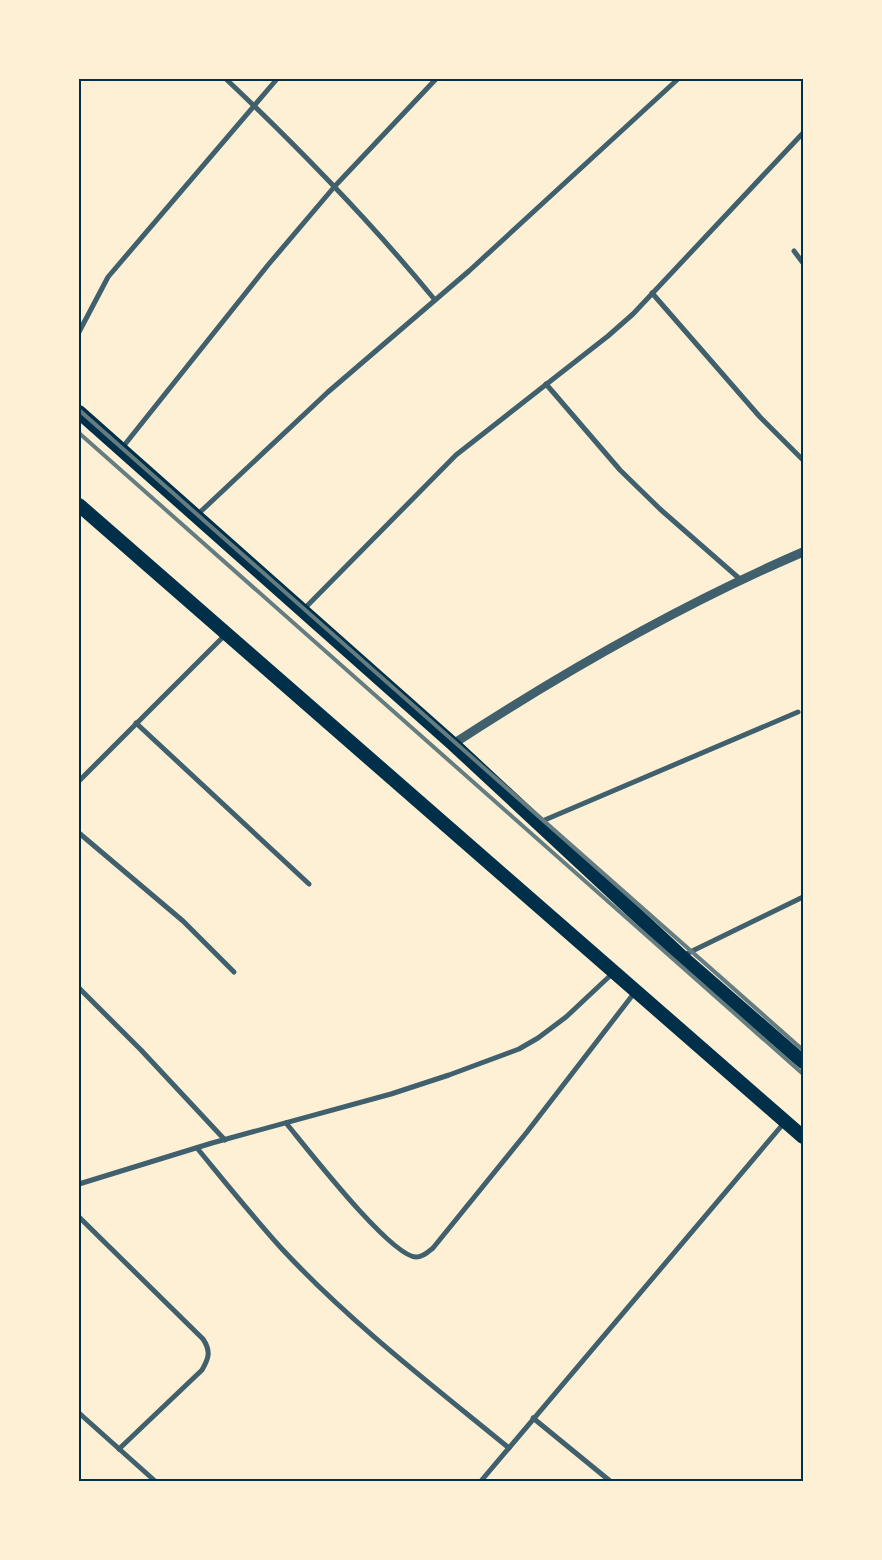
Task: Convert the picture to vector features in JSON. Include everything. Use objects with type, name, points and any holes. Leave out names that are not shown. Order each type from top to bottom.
[{"type":"highway","points":[[79,412],[452,744],[681,956],[803,1062]]},
{"type":"highway","points":[[79,505],[803,1137]]},
{"type":"street","points":[[226,79],[335,186],[385,240],[435,300]]},
{"type":"street","points":[[79,332],[108,277],[277,79]]},
{"type":"street","points":[[121,449],[268,265],[335,186],[436,79]]},
{"type":"street","points":[[196,516],[328,392],[435,300],[678,79]]},
{"type":"street","points":[[302,611],[440,470],[608,336],[652,293],[803,133]]},
{"type":"street","points":[[794,252],[803,263]]},
{"type":"street","points":[[652,293],[760,417],[803,460]]},
{"type":"street","points":[[546,384],[620,470],[660,510],[741,580]]},
{"type":"street","points":[[452,744],[611,646],[741,580],[803,552]]},
{"type":"street","points":[[79,781],[226,633]]},
{"type":"street","points":[[537,823],[798,712]]},
{"type":"street","points":[[136,724],[309,884]]},
{"type":"street","points":[[79,833],[183,921],[234,972]]},
{"type":"street","points":[[681,956],[803,897]]},
{"type":"street","points":[[79,1184],[197,1148],[416,1086],[518,1049],[538,1038],[566,1017],[614,972]]},
{"type":"street","points":[[79,988],[141,1050],[225,1140]]},
{"type":"street","points":[[286,1123],[383,1234],[407,1254],[415,1257],[423,1256],[433,1248],[483,1188],[636,991]]},
{"type":"street","points":[[481,1481],[786,1122]]},
{"type":"street","points":[[197,1148],[283,1250],[324,1290],[394,1353],[509,1448]]},
{"type":"street","points":[[79,1217],[203,1339],[209,1348],[208,1359],[202,1370],[119,1449]]},
{"type":"street","points":[[79,1413],[155,1481]]},
{"type":"street","points":[[533,1418],[610,1481]]},
{"type":"railway","points":[[79,410],[803,1050]]},
{"type":"railway","points":[[79,433],[803,1074]]}]
